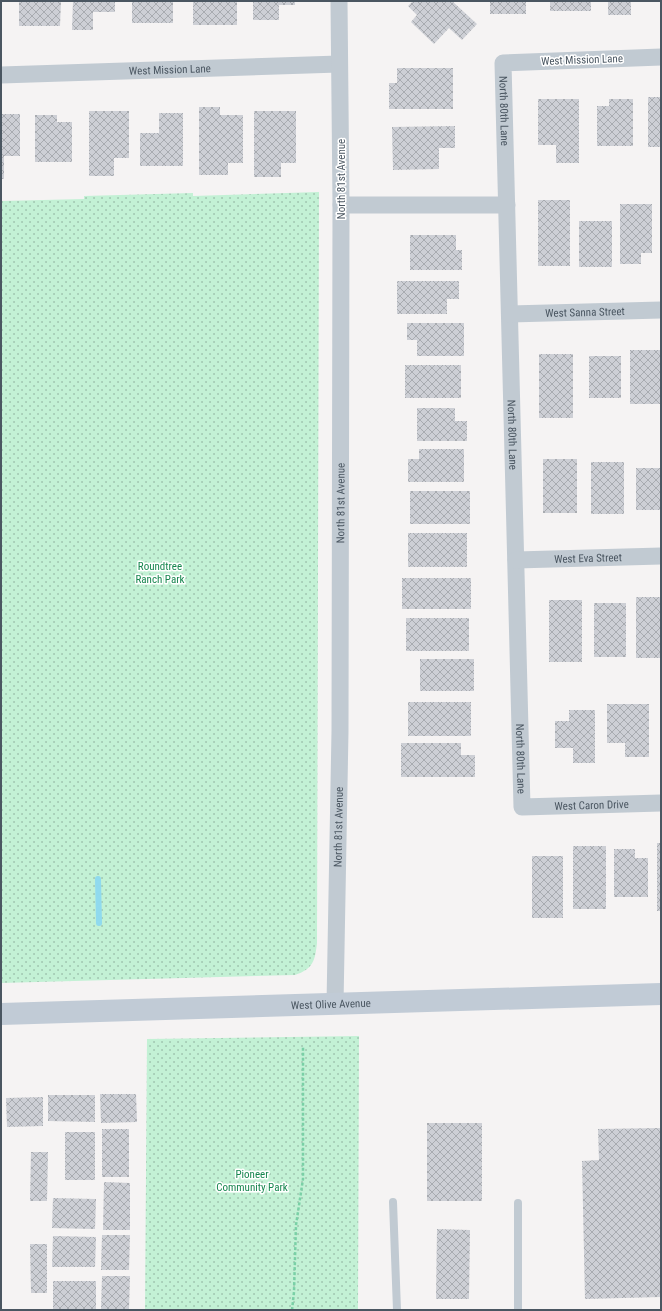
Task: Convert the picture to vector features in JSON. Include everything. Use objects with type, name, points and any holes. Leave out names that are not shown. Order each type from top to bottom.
[{"type":"main road","name":"West Olive Avenue","points":[[1,1014],[661,994]]},
{"type":"street","name":"North 81st Avenue","points":[[335,1004],[340,731],[341,205],[339,1]]},
{"type":"street","name":"West Mission Lane","points":[[503,63],[661,57]]},
{"type":"street","name":"North 80th Lane","points":[[503,63],[522,807]]},
{"type":"street","name":"West Mission Lane","points":[[1,75],[340,64]]},
{"type":"street","points":[[341,205],[507,205]]},
{"type":"street","name":"West Sanna Street","points":[[510,314],[661,310]]},
{"type":"street","name":"West Eva Street","points":[[516,560],[661,556]]},
{"type":"street","name":"West Caron Drive","points":[[522,807],[661,803]]},
{"type":"lane","points":[[393,1202],[397,1310]]},
{"type":"lane","points":[[518,1203],[518,1310]]},
{"type":"path","points":[[292,1310],[296,1225],[303,1179],[303,1046]]},
{"type":"green space","name":"Roundtree Ranch Park","points":[[319,192],[317,943],[312,964],[306,970],[295,975],[1,983],[1,201],[84,199],[84,196],[193,193],[193,196]]},
{"type":"green space","name":"Pioneer Community Park","points":[[359,1036],[358,1310],[145,1310],[147,1039]]},
{"type":"building","points":[[19,1],[61,1],[60,26],[19,26]]},
{"type":"building","points":[[73,1],[115,1],[115,12],[93,12],[93,30],[72,30]]},
{"type":"building","points":[[132,1],[173,1],[173,23],[132,23]]},
{"type":"building","points":[[193,1],[237,1],[237,25],[193,25]]},
{"type":"building","points":[[253,1],[295,1],[295,5],[279,5],[279,20],[253,20]]},
{"type":"building","points":[[413,1],[452,1],[477,24],[462,40],[449,28],[434,44],[411,22],[417,15],[408,6]]},
{"type":"building","points":[[490,1],[526,1],[526,14],[490,14]]},
{"type":"building","points":[[550,1],[591,1],[591,11],[550,11]]},
{"type":"building","points":[[608,1],[631,1],[631,15],[608,15]]},
{"type":"building","points":[[397,68],[453,68],[453,109],[389,109],[389,83],[397,83]]},
{"type":"building","points":[[648,97],[661,97],[661,147],[648,147]]},
{"type":"building","points":[[538,99],[579,99],[579,163],[556,163],[556,145],[538,145]]},
{"type":"building","points":[[609,99],[633,99],[633,146],[597,146],[597,106],[609,106]]},
{"type":"building","points":[[199,107],[220,107],[220,115],[243,115],[243,163],[228,163],[228,175],[199,175]]},
{"type":"building","points":[[89,111],[129,111],[129,158],[114,158],[114,176],[89,176]]},
{"type":"building","points":[[254,111],[296,111],[296,163],[281,163],[281,177],[254,177]]},
{"type":"building","points":[[159,113],[183,113],[183,166],[140,166],[140,133],[159,133]]},
{"type":"building","points":[[1,114],[20,114],[20,156],[4,156],[4,179],[1,179]]},
{"type":"building","points":[[35,115],[57,115],[57,122],[72,122],[72,162],[35,162]]},
{"type":"building","points":[[455,126],[455,148],[439,148],[439,169],[393,170],[392,127]]},
{"type":"building","points":[[538,200],[570,200],[570,266],[538,266]]},
{"type":"building","points":[[620,204],[652,204],[652,253],[641,253],[641,264],[620,264]]},
{"type":"building","points":[[579,221],[612,221],[612,267],[579,267]]},
{"type":"building","points":[[410,235],[456,235],[456,250],[462,250],[462,270],[410,270]]},
{"type":"building","points":[[397,281],[459,281],[459,299],[447,299],[447,314],[397,314]]},
{"type":"building","points":[[407,323],[464,323],[464,356],[417,356],[417,340],[407,340]]},
{"type":"building","points":[[630,350],[661,350],[661,404],[630,404]]},
{"type":"building","points":[[539,354],[573,354],[573,418],[539,418]]},
{"type":"building","points":[[589,356],[621,356],[621,398],[589,398]]},
{"type":"building","points":[[405,365],[461,365],[461,398],[405,398]]},
{"type":"building","points":[[417,408],[455,408],[455,421],[467,421],[467,441],[417,441]]},
{"type":"building","points":[[419,449],[464,449],[464,482],[408,482],[408,459],[419,459]]},
{"type":"building","points":[[543,459],[577,459],[577,513],[543,513]]},
{"type":"building","points":[[591,462],[624,462],[624,514],[591,514]]},
{"type":"building","points":[[636,468],[661,468],[661,510],[636,510]]},
{"type":"building","points":[[410,491],[470,491],[470,524],[410,524]]},
{"type":"building","points":[[408,533],[467,533],[467,567],[408,567]]},
{"type":"building","points":[[402,578],[471,578],[471,609],[402,609]]},
{"type":"building","points":[[636,597],[661,597],[661,658],[636,658]]},
{"type":"building","points":[[549,600],[582,600],[582,662],[549,662]]},
{"type":"building","points":[[594,603],[626,603],[626,657],[594,657]]},
{"type":"building","points":[[406,618],[469,618],[469,651],[406,651]]},
{"type":"building","points":[[420,659],[474,659],[474,691],[420,691]]},
{"type":"building","points":[[408,702],[471,702],[471,736],[408,736]]},
{"type":"building","points":[[607,704],[649,704],[649,757],[625,757],[625,743],[607,743]]},
{"type":"building","points":[[569,710],[595,710],[595,763],[573,763],[573,748],[555,748],[555,721],[569,721]]},
{"type":"building","points":[[401,743],[461,743],[461,755],[475,755],[475,777],[401,777]]},
{"type":"building","points":[[657,843],[661,843],[661,911],[657,911]]},
{"type":"building","points":[[573,846],[606,846],[606,909],[573,909]]},
{"type":"building","points":[[614,849],[635,849],[635,858],[648,858],[648,897],[614,897]]},
{"type":"building","points":[[532,856],[563,856],[563,918],[532,918]]},
{"type":"building","points":[[100,1094],[136,1094],[137,1122],[101,1123]]},
{"type":"building","points":[[48,1095],[95,1095],[95,1122],[48,1121]]},
{"type":"building","points":[[43,1097],[43,1126],[7,1127],[6,1098]]},
{"type":"building","points":[[427,1123],[482,1123],[482,1201],[427,1201]]},
{"type":"building","points":[[661,1128],[661,1297],[585,1299],[582,1161],[599,1160],[598,1129]]},
{"type":"building","points":[[102,1129],[129,1129],[129,1177],[102,1177]]},
{"type":"building","points":[[65,1132],[95,1132],[95,1180],[65,1180]]},
{"type":"building","points":[[31,1152],[48,1152],[47,1201],[30,1201]]},
{"type":"building","points":[[104,1182],[130,1183],[130,1230],[103,1230]]},
{"type":"building","points":[[53,1198],[96,1199],[95,1229],[52,1228]]},
{"type":"building","points":[[437,1229],[470,1230],[469,1299],[436,1299]]},
{"type":"building","points":[[102,1235],[130,1235],[129,1270],[101,1270]]},
{"type":"building","points":[[53,1236],[96,1237],[95,1267],[52,1267]]},
{"type":"building","points":[[30,1244],[47,1244],[47,1293],[31,1293]]},
{"type":"building","points":[[102,1276],[130,1276],[129,1310],[101,1310]]},
{"type":"building","points":[[53,1281],[96,1281],[96,1310],[53,1310]]},
{"type":"waterway","points":[[98,879],[99,923]]}]
